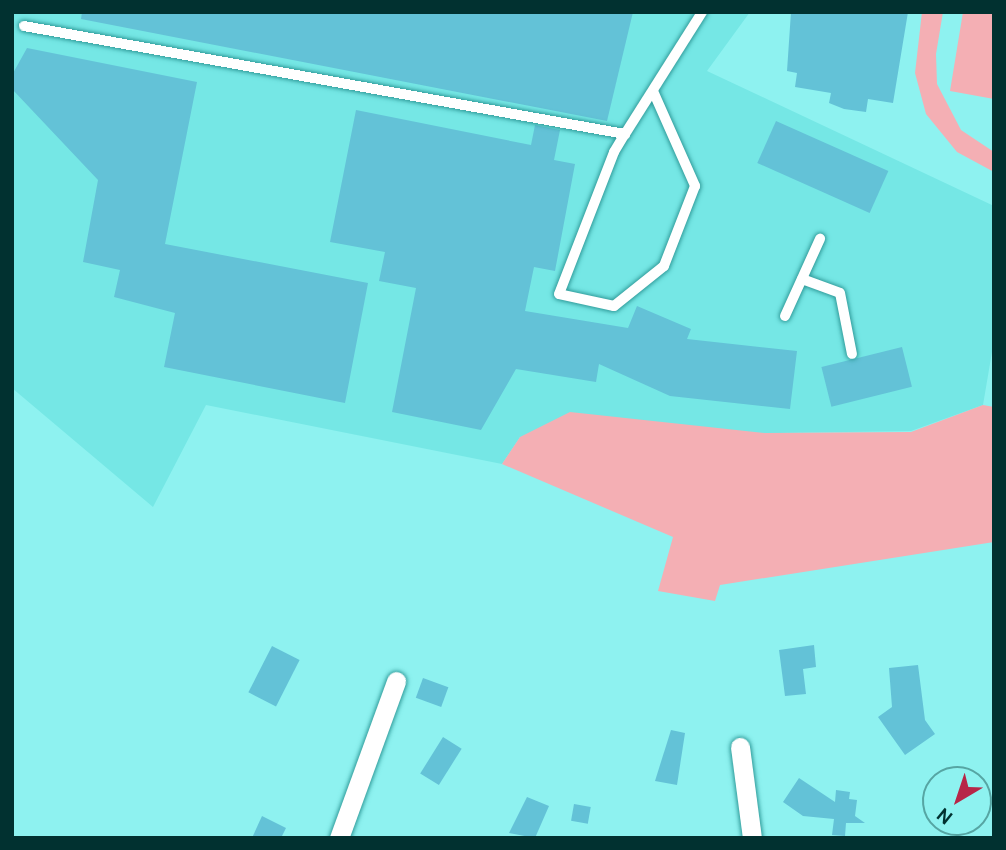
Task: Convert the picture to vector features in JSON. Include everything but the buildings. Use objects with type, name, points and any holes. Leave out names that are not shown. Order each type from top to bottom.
[{"type":"street","points":[[340,838],[396,681]]},
{"type":"street","points":[[740,747],[752,838]]},
{"type":"lane","points":[[653,91],[695,186],[664,266],[614,306],[559,294],[625,134],[702,12]]},
{"type":"lane","points":[[24,26],[625,134]]},
{"type":"lane","points":[[785,316],[820,239]]},
{"type":"lane","points":[[802,279],[840,293],[852,354]]},
{"type":"shaded area","points":[[12,12],[750,12],[707,71],[994,206],[994,340],[983,405],[911,431],[520,437],[502,464],[206,405],[153,507],[12,388]]},
{"type":"shaded area","points":[[922,12],[943,12],[936,54],[937,84],[961,130],[994,152],[994,172],[957,152],[926,114],[915,73]]},
{"type":"shaded area","points":[[963,12],[994,12],[994,99],[950,91]]},
{"type":"shaded area","points":[[983,405],[994,407],[994,542],[720,585],[715,601],[658,591],[673,537],[502,464],[520,437],[570,412],[765,433],[911,432]]}]
